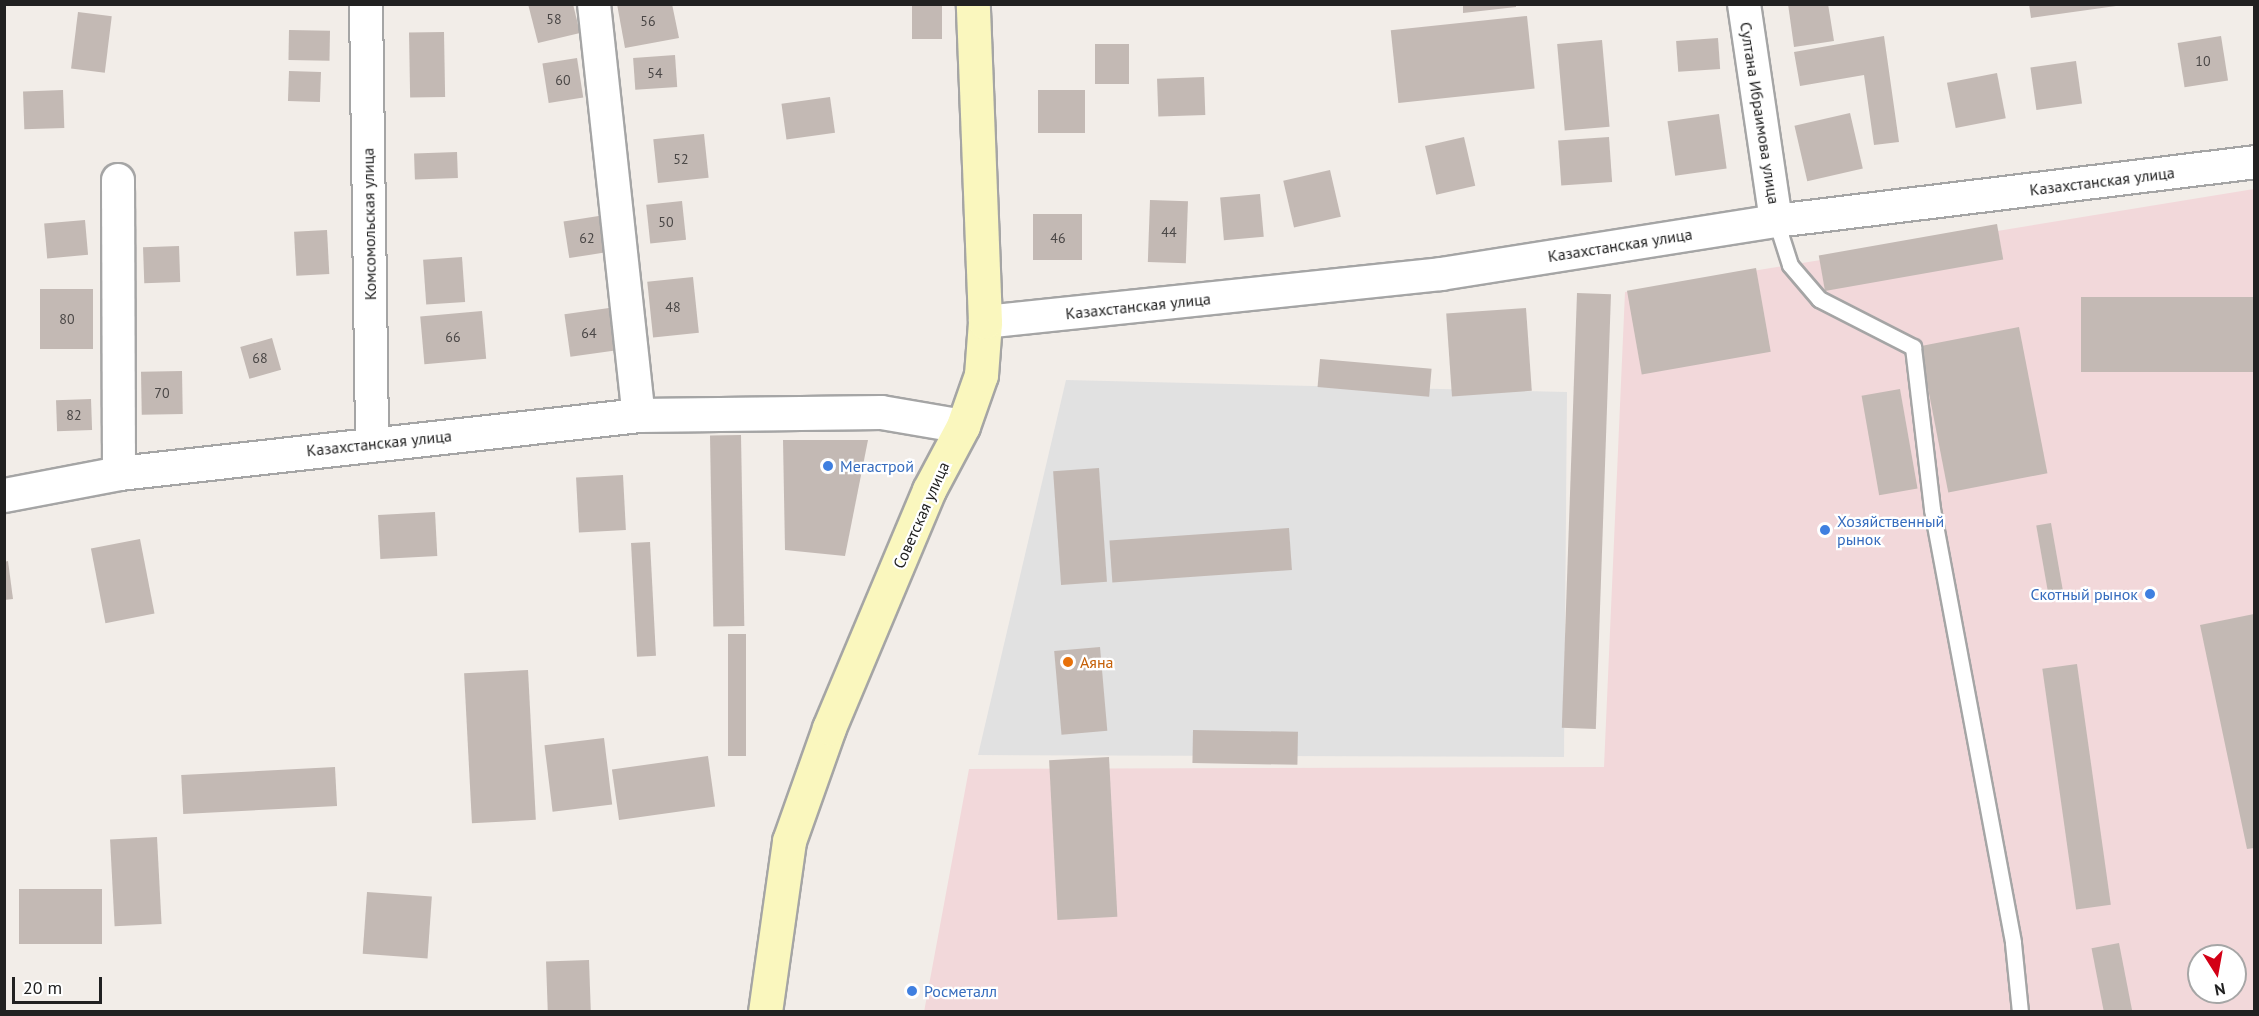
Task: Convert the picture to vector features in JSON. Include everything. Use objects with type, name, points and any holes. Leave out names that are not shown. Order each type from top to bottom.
[{"type":"main road","name":"Советская улица","points":[[765,1011],[789,841],[829,728],[925,500],[963,426],[981,375],[985,322],[973,4]]},
{"type":"street","name":"Комсомольская улица","points":[[366,4],[372,443]]},
{"type":"street","points":[[594,4],[639,415]]},
{"type":"street","name":"Султана Ибраимова улица","points":[[1744,4],[1776,221]]},
{"type":"street","name":"Казахстанская улица","points":[[985,322],[1441,274],[1776,221],[2254,162]]},
{"type":"street","points":[[118,180],[119,473]]},
{"type":"street","name":"Казахстанская улица","points":[[4,495],[119,473],[639,415],[880,412],[963,426]]},
{"type":"lane","points":[[1776,221],[1790,265],[1819,299],[1913,347],[1932,509],[2013,943],[2020,1011]]},
{"type":"shaded area","name":"Хозяйственный рынок","points":[[2254,189],[2254,1011],[924,1012],[969,769],[1604,767],[1625,292]]},
{"type":"shaded area","points":[[1066,380],[1567,392],[1564,757],[978,755]]},
{"type":"building","points":[[528,4],[573,4],[580,33],[538,43]]},
{"type":"building","points":[[617,4],[672,4],[679,38],[625,48]]},
{"type":"building","points":[[912,4],[942,4],[942,39],[912,39]]},
{"type":"building","points":[[1463,4],[1516,4],[1516,7],[1463,13]]},
{"type":"building","points":[[1788,4],[1828,4],[1834,41],[1794,47]]},
{"type":"building","points":[[2029,4],[2116,4],[2116,6],[2031,18]]},
{"type":"building","points":[[78,12],[112,16],[105,73],[71,69]]},
{"type":"building","points":[[1527,16],[1535,89],[1398,103],[1391,30]]},
{"type":"building","points":[[289,30],[330,31],[329,61],[288,60]]},
{"type":"building","points":[[444,32],[445,97],[410,98],[409,33]]},
{"type":"building","points":[[1884,36],[1899,142],[1874,145],[1864,75],[1800,86],[1794,52]]},
{"type":"building","points":[[2221,36],[2228,80],[2185,87],[2178,43]]},
{"type":"building","points":[[1718,38],[1720,69],[1678,72],[1676,41]]},
{"type":"building","points":[[1602,40],[1610,127],[1565,131],[1557,44]]},
{"type":"building","points":[[1095,44],[1129,44],[1129,84],[1095,84]]},
{"type":"building","points":[[675,55],[677,87],[635,90],[633,58]]},
{"type":"building","points":[[577,58],[583,98],[549,103],[542,63]]},
{"type":"building","points":[[2076,61],[2082,104],[2036,110],[2030,67]]},
{"type":"building","points":[[289,71],[321,72],[320,102],[288,101]]},
{"type":"building","points":[[1997,73],[2006,118],[1956,128],[1947,83]]},
{"type":"building","points":[[1204,77],[1205,115],[1158,117],[1157,79]]},
{"type":"building","points":[[63,90],[64,128],[24,129],[23,91]]},
{"type":"building","points":[[1038,90],[1085,90],[1085,133],[1038,133]]},
{"type":"building","points":[[830,97],[835,133],[786,139],[781,104]]},
{"type":"building","points":[[1850,113],[1863,169],[1807,181],[1794,126]]},
{"type":"building","points":[[1719,114],[1727,168],[1675,176],[1668,121]]},
{"type":"building","points":[[704,134],[709,178],[658,183],[653,139]]},
{"type":"building","points":[[1464,137],[1475,186],[1436,195],[1425,146]]},
{"type":"building","points":[[1609,137],[1612,182],[1561,185],[1558,141]]},
{"type":"building","points":[[457,152],[458,178],[415,179],[414,154]]},
{"type":"building","points":[[1330,170],[1341,217],[1294,228],[1283,181]]},
{"type":"building","points":[[1260,194],[1264,237],[1224,240],[1220,197]]},
{"type":"building","points":[[1150,200],[1188,201],[1186,263],[1148,262]]},
{"type":"building","points":[[682,201],[686,240],[650,244],[646,205]]},
{"type":"building","points":[[1033,214],[1082,214],[1082,260],[1033,260]]},
{"type":"building","points":[[605,215],[611,252],[569,258],[564,222]]},
{"type":"building","points":[[85,220],[88,255],[47,258],[44,224]]},
{"type":"building","points":[[1997,224],[2003,259],[1825,291],[1819,255]]},
{"type":"building","points":[[327,230],[329,274],[296,276],[294,232]]},
{"type":"building","points":[[179,246],[180,282],[144,283],[143,247]]},
{"type":"building","points":[[462,257],[465,302],[426,305],[423,260]]},
{"type":"building","points":[[1756,268],[1771,352],[1642,374],[1627,291]]},
{"type":"building","points":[[693,277],[699,333],[653,338],[647,282]]},
{"type":"building","points":[[40,289],[93,289],[93,349],[40,349]]},
{"type":"building","points":[[1577,293],[1611,294],[1596,729],[1562,728]]},
{"type":"building","points":[[2081,297],[2254,297],[2254,372],[2081,372]]},
{"type":"building","points":[[609,308],[615,351],[570,357],[564,314]]},
{"type":"building","points":[[1526,308],[1532,391],[1452,396],[1446,314]]},
{"type":"building","points":[[482,311],[486,359],[424,364],[420,316]]},
{"type":"building","points":[[2019,327],[2047,473],[1948,493],[1920,346]]},
{"type":"building","points":[[272,338],[281,370],[249,379],[240,347]]},
{"type":"building","points":[[1320,359],[1432,369],[1429,397],[1318,387]]},
{"type":"building","points":[[182,371],[183,414],[142,415],[141,372]]},
{"type":"building","points":[[1900,389],[1918,488],[1879,495],[1862,396]]},
{"type":"building","points":[[91,399],[92,430],[57,431],[56,400]]},
{"type":"building","points":[[741,435],[744,626],[713,627],[710,436]]},
{"type":"building","points":[[783,440],[868,440],[845,556],[785,550]]},
{"type":"building","points":[[1099,468],[1107,582],[1061,585],[1053,471]]},
{"type":"building","points":[[623,475],[626,530],[579,532],[576,477]]},
{"type":"building","points":[[435,512],[437,556],[380,559],[378,515]]},
{"type":"building","points":[[2051,523],[2063,592],[2048,595],[2036,526]]},
{"type":"building","points":[[1289,528],[1292,570],[1112,582],[1109,541]]},
{"type":"building","points":[[140,539],[155,614],[105,623],[91,549]]},
{"type":"building","points":[[650,542],[656,656],[637,657],[631,543]]},
{"type":"building","points":[[8,561],[13,599],[4,600],[4,562]]},
{"type":"building","points":[[2254,614],[2254,848],[2247,849],[2200,625]]},
{"type":"building","points":[[728,634],[746,634],[746,756],[728,756]]},
{"type":"building","points":[[1100,647],[1107,731],[1061,735],[1054,651]]},
{"type":"building","points":[[2077,664],[2111,905],[2076,910],[2042,669]]},
{"type":"building","points":[[528,670],[536,820],[472,823],[464,673]]},
{"type":"building","points":[[1193,730],[1298,732],[1297,765],[1192,763]]},
{"type":"building","points":[[604,738],[612,805],[553,812],[544,745]]},
{"type":"building","points":[[708,756],[715,807],[619,820],[612,769]]},
{"type":"building","points":[[1109,757],[1117,917],[1057,920],[1049,760]]},
{"type":"building","points":[[335,767],[337,806],[183,814],[181,775]]},
{"type":"building","points":[[157,837],[162,924],[115,926],[110,839]]},
{"type":"building","points":[[19,889],[102,889],[102,944],[19,944]]},
{"type":"building","points":[[367,892],[432,897],[428,958],[363,954]]},
{"type":"building","points":[[2119,943],[2132,1012],[2104,1012],[2092,948]]},
{"type":"building","points":[[589,960],[591,1012],[548,1012],[546,962]]},
{"type":"place","name":"Мегастрой","points":[[828,466]]},
{"type":"place","name":"Хозяйственный рынок","points":[[1825,530]]},
{"type":"place","name":"Скотный рынок","points":[[2150,594]]},
{"type":"place","name":"Аяна","points":[[1068,662]]},
{"type":"place","name":"Росметалл","points":[[912,991]]}]
